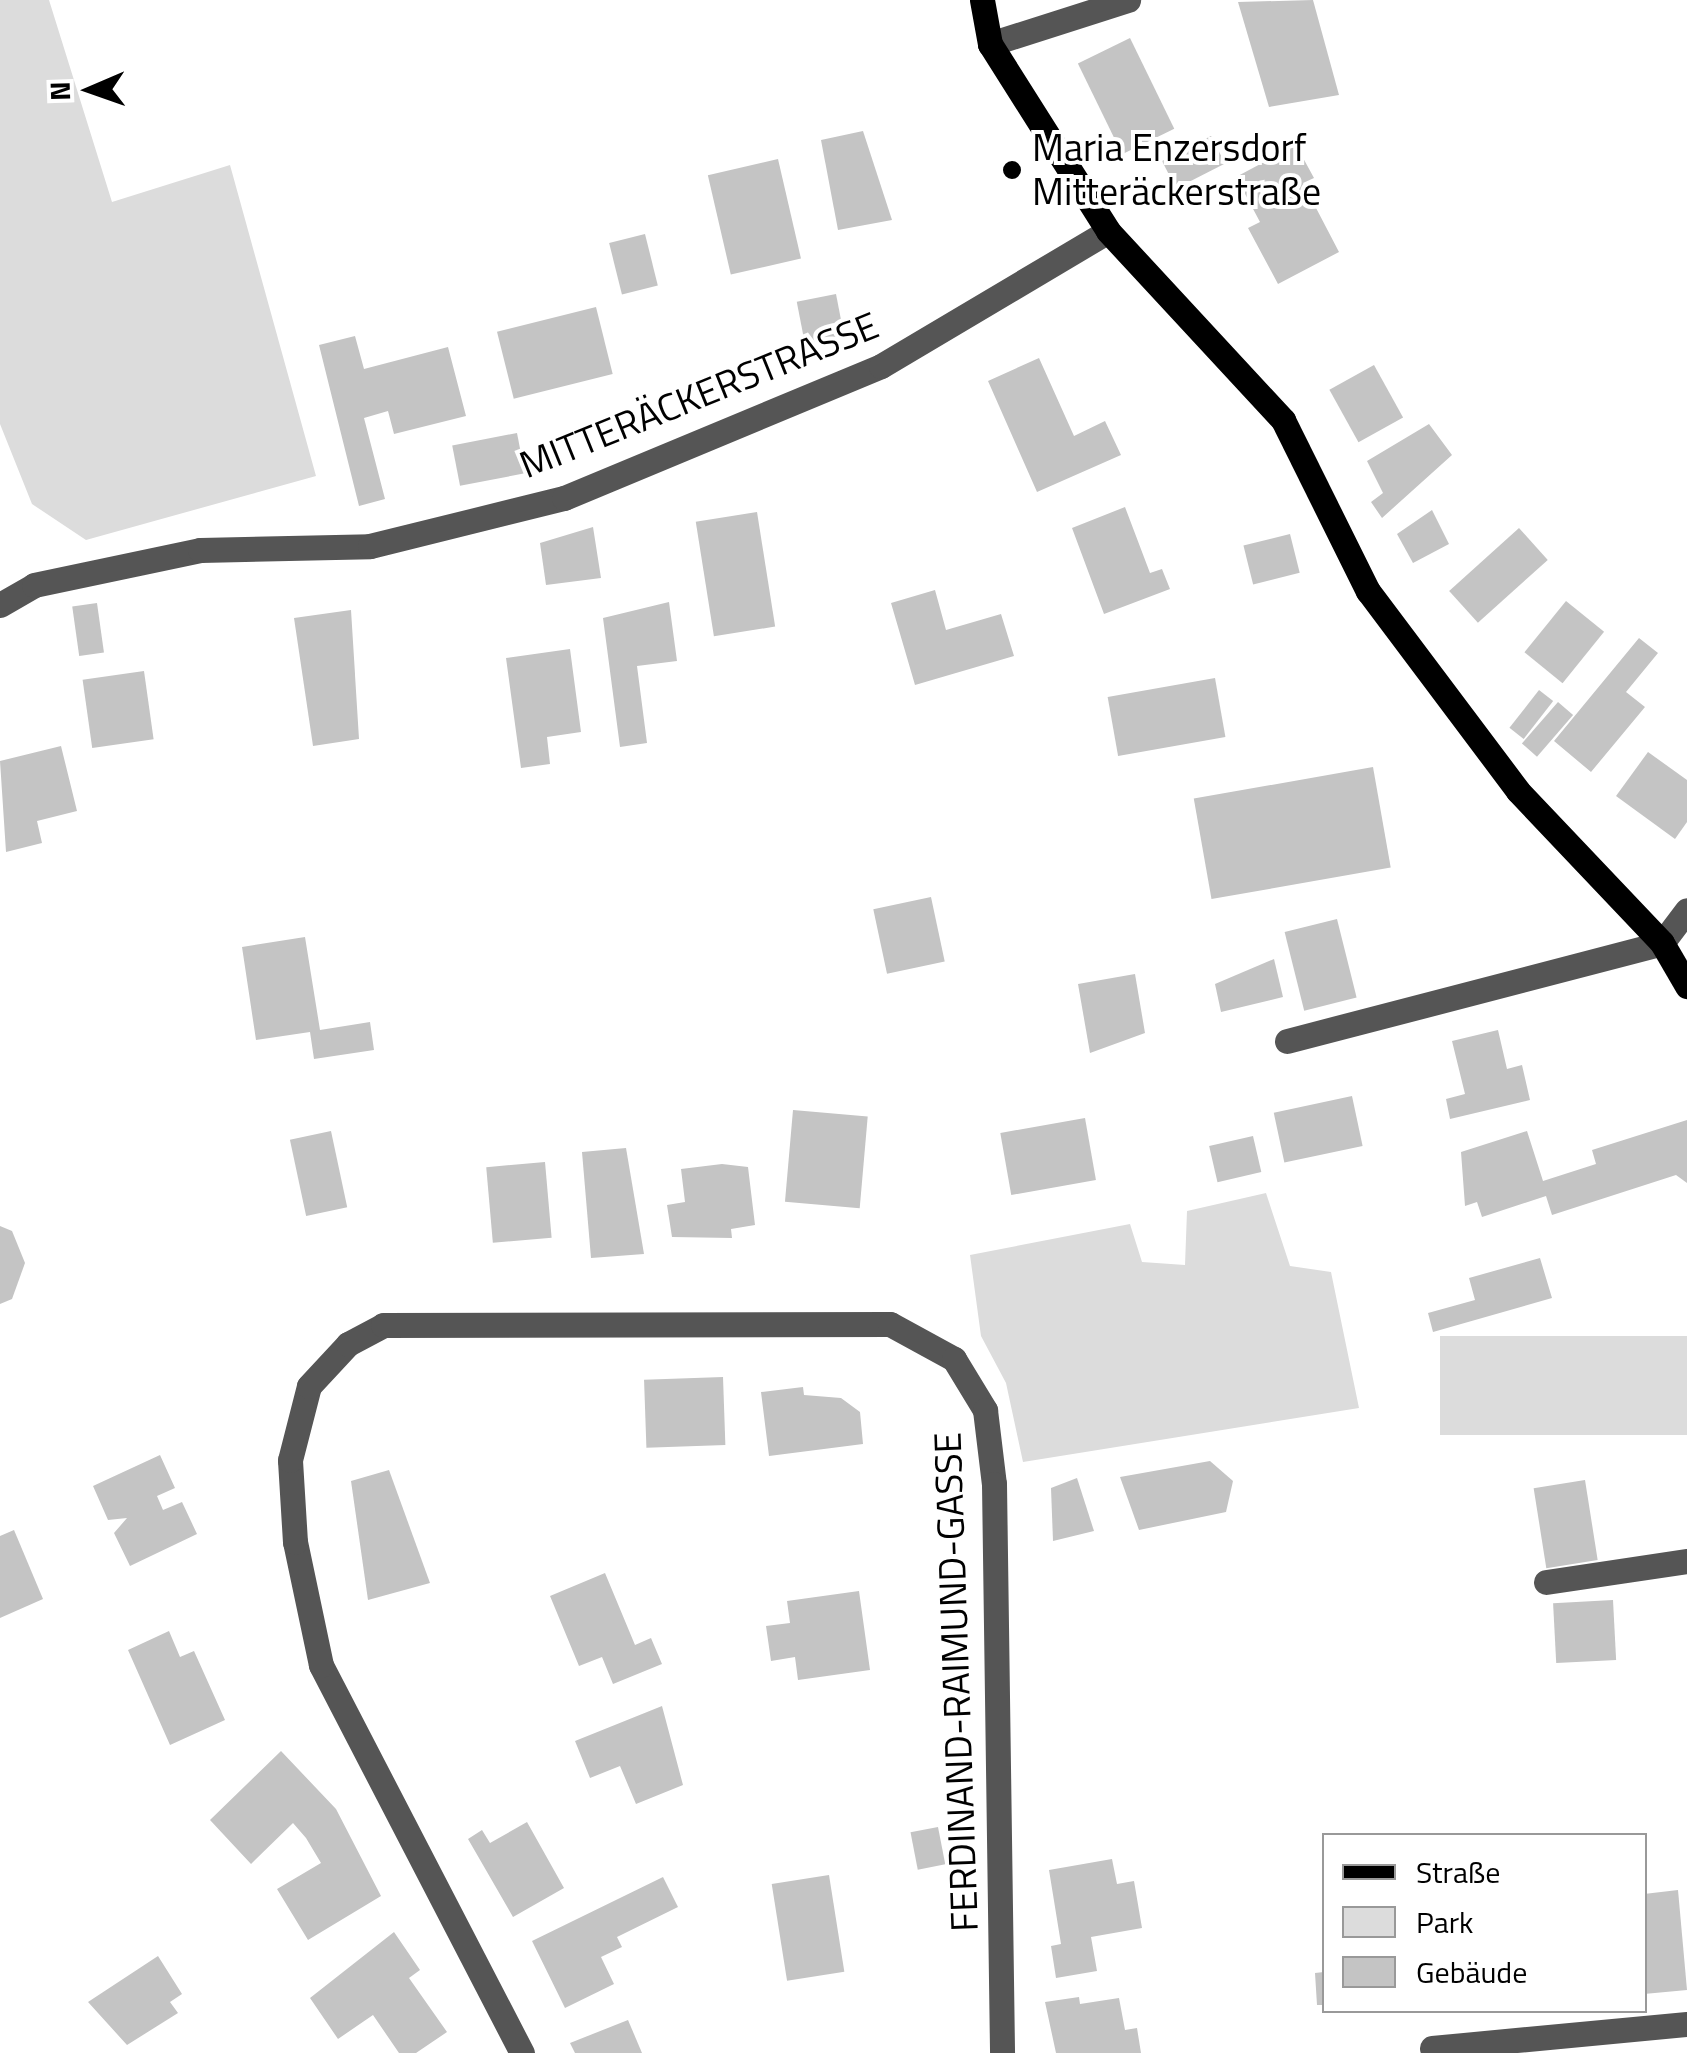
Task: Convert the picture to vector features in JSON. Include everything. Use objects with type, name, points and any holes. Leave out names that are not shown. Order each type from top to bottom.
[{"type":"main road","points":[[982,0],[990,44],[1108,231],[1283,420],[1368,591],[1518,790],[1662,943],[1687,986]]},
{"type":"street","points":[[990,44],[1128,0]]},
{"type":"street","name":"MITTERÄCKERSTRASSE","points":[[0,605],[34,584],[200,550],[370,546],[564,498],[881,366],[1108,231]]},
{"type":"street","points":[[1287,1040],[1662,943],[1687,910]]},
{"type":"street","name":"FERDINAND-RAIMUND-GASSE","points":[[522,2053],[321,1665],[295,1542],[290,1460],[309,1386],[348,1344],[382,1324],[890,1324],[954,1359],[985,1410],[994,1484],[1002,2053]]},
{"type":"street","points":[[1546,1582],[1687,1561]]},
{"type":"street","points":[[1432,2048],[1687,2024]]},
{"type":"green space","points":[[0,0],[49,0],[112,202],[230,165],[316,476],[86,540],[32,504],[0,424]]},
{"type":"green space","points":[[1266,1193],[1290,1266],[1331,1272],[1359,1408],[1023,1462],[1006,1383],[981,1336],[970,1255],[1130,1224],[1142,1262],[1185,1265],[1187,1211]]},
{"type":"green space","points":[[1440,1336],[1687,1336],[1687,1435],[1440,1435]]},
{"type":"building","points":[[1313,0],[1339,95],[1269,107],[1238,2]]},
{"type":"building","points":[[1130,38],[1174,129],[1122,154],[1078,63]]},
{"type":"building","points":[[863,131],[892,220],[838,230],[821,140]]},
{"type":"building","points":[[1211,136],[1225,164],[1176,189],[1162,161]]},
{"type":"building","points":[[1296,145],[1314,178],[1303,183],[1339,252],[1278,284],[1248,228],[1260,222],[1236,177]]},
{"type":"building","points":[[778,159],[801,258],[731,275],[708,175]]},
{"type":"building","points":[[645,234],[658,285],[622,294],[609,243]]},
{"type":"building","points":[[836,294],[844,336],[805,344],[797,302]]},
{"type":"building","points":[[596,307],[613,374],[514,399],[497,332]]},
{"type":"building","points":[[355,336],[364,369],[448,347],[466,416],[394,434],[388,411],[364,418],[385,499],[359,506],[319,345]]},
{"type":"building","points":[[1039,358],[1074,436],[1105,421],[1121,455],[1037,492],[988,381]]},
{"type":"building","points":[[1374,365],[1403,417],[1358,442],[1329,390]]},
{"type":"building","points":[[1429,424],[1452,455],[1382,518],[1371,502],[1383,493],[1367,461]]},
{"type":"building","points":[[517,433],[525,473],[460,486],[452,446]]},
{"type":"building","points":[[1125,507],[1150,573],[1162,569],[1170,589],[1104,614],[1072,528]]},
{"type":"building","points":[[1432,510],[1449,544],[1413,563],[1397,534]]},
{"type":"building","points":[[757,512],[775,627],[714,636],[696,522]]},
{"type":"building","points":[[593,527],[601,578],[546,585],[540,543]]},
{"type":"building","points":[[1519,528],[1548,560],[1478,623],[1449,591]]},
{"type":"building","points":[[1290,534],[1300,573],[1253,584],[1243,546]]},
{"type":"building","points":[[935,590],[946,630],[1001,614],[1014,656],[915,685],[891,603]]},
{"type":"building","points":[[1566,601],[1604,632],[1563,683],[1524,652]]},
{"type":"building","points":[[669,602],[677,661],[637,666],[647,743],[620,747],[603,618]]},
{"type":"building","points":[[97,603],[104,653],[79,656],[72,606]]},
{"type":"building","points":[[351,610],[359,739],[313,746],[294,618]]},
{"type":"building","points":[[1639,638],[1658,653],[1626,692],[1645,707],[1591,772],[1554,741]]},
{"type":"building","points":[[570,649],[581,732],[547,737],[550,764],[521,768],[506,658]]},
{"type":"building","points":[[144,671],[154,739],[92,748],[83,680]]},
{"type":"building","points":[[1215,678],[1225,737],[1118,756],[1108,697]]},
{"type":"building","points":[[1539,690],[1553,701],[1524,739],[1509,728]]},
{"type":"building","points":[[1558,702],[1573,715],[1537,757],[1522,744]]},
{"type":"building","points":[[61,746],[77,811],[37,821],[42,843],[6,852],[0,761]]},
{"type":"building","points":[[1648,752],[1687,780],[1687,822],[1675,839],[1616,796]]},
{"type":"building","points":[[1373,767],[1391,867],[1211,899],[1194,799]]},
{"type":"building","points":[[931,897],[945,962],[887,974],[873,909]]},
{"type":"building","points":[[1337,919],[1357,998],[1304,1011],[1285,932]]},
{"type":"building","points":[[305,937],[320,1030],[370,1022],[374,1050],[314,1059],[310,1032],[256,1040],[242,947]]},
{"type":"building","points":[[1274,959],[1283,997],[1221,1012],[1215,984]]},
{"type":"building","points":[[1135,974],[1145,1033],[1090,1053],[1078,984]]},
{"type":"building","points":[[1498,1030],[1507,1069],[1522,1065],[1530,1100],[1450,1119],[1446,1099],[1465,1094],[1452,1041]]},
{"type":"building","points":[[1352,1096],[1363,1146],[1284,1163],[1274,1113]]},
{"type":"building","points":[[793,1110],[868,1117],[860,1208],[785,1202]]},
{"type":"building","points":[[1085,1118],[1096,1180],[1011,1195],[1000,1133]]},
{"type":"building","points":[[1687,1120],[1687,1183],[1676,1175],[1552,1215],[1546,1196],[1482,1217],[1477,1202],[1465,1206],[1461,1152],[1527,1131],[1543,1181],[1596,1164],[1592,1150]]},
{"type":"building","points":[[331,1131],[347,1207],[306,1216],[290,1140]]},
{"type":"building","points":[[1253,1136],[1261,1172],[1217,1182],[1209,1146]]},
{"type":"building","points":[[626,1148],[644,1254],[591,1258],[582,1152]]},
{"type":"building","points":[[545,1162],[552,1238],[493,1243],[486,1167]]},
{"type":"building","points":[[722,1164],[748,1167],[755,1225],[731,1229],[732,1238],[672,1237],[667,1205],[685,1202],[681,1169]]},
{"type":"building","points":[[0,1226],[12,1231],[25,1263],[12,1299],[0,1304]]},
{"type":"building","points":[[1540,1258],[1552,1298],[1433,1332],[1428,1313],[1475,1300],[1469,1278]]},
{"type":"building","points":[[723,1377],[725,1445],[646,1448],[644,1380]]},
{"type":"building","points":[[803,1387],[804,1395],[841,1398],[860,1412],[863,1444],[769,1456],[761,1392]]},
{"type":"building","points":[[160,1455],[175,1488],[157,1496],[163,1510],[182,1502],[197,1534],[130,1566],[114,1533],[127,1518],[108,1520],[93,1486]]},
{"type":"building","points":[[1210,1461],[1233,1481],[1226,1512],[1139,1530],[1120,1477]]},
{"type":"building","points":[[389,1470],[430,1583],[368,1600],[351,1481]]},
{"type":"building","points":[[1077,1478],[1094,1531],[1053,1541],[1051,1488]]},
{"type":"building","points":[[1585,1480],[1598,1560],[1546,1568],[1534,1488]]},
{"type":"building","points":[[14,1530],[43,1599],[0,1618],[0,1536]]},
{"type":"building","points":[[605,1573],[635,1645],[651,1638],[662,1664],[613,1684],[602,1657],[579,1666],[550,1596]]},
{"type":"building","points":[[859,1591],[870,1670],[798,1680],[795,1657],[771,1661],[766,1626],[790,1623],[787,1601]]},
{"type":"building","points":[[1613,1600],[1616,1660],[1556,1663],[1553,1603]]},
{"type":"building","points":[[169,1631],[180,1657],[194,1651],[225,1720],[170,1745],[128,1650]]},
{"type":"building","points":[[662,1706],[683,1785],[636,1804],[620,1766],[590,1778],[575,1741]]},
{"type":"building","points":[[281,1751],[336,1809],[381,1896],[308,1940],[277,1889],[321,1863],[306,1838],[293,1823],[251,1864],[210,1820]]},
{"type":"building","points":[[527,1822],[564,1888],[513,1917],[468,1839],[482,1830],[490,1843]]},
{"type":"building","points":[[938,1827],[945,1864],[918,1870],[911,1832]]},
{"type":"building","points":[[1112,1859],[1117,1884],[1134,1881],[1142,1928],[1091,1937],[1097,1971],[1056,1978],[1051,1946],[1061,1944],[1049,1870]]},
{"type":"building","points":[[829,1875],[844,1972],[787,1981],[772,1884]]},
{"type":"building","points":[[663,1877],[678,1907],[617,1937],[622,1947],[601,1957],[614,1984],[565,2008],[532,1941]]},
{"type":"building","points":[[1678,1890],[1687,1990],[1647,1994],[1647,1894]]},
{"type":"building","points":[[394,1932],[420,1970],[409,1978],[447,2032],[416,2053],[399,2053],[373,2015],[338,2039],[310,1998]]},
{"type":"building","points":[[158,1956],[182,1994],[170,2002],[178,2013],[127,2045],[88,2002]]},
{"type":"building","points":[[1322,1972],[1322,2005],[1317,2005],[1315,1973]]},
{"type":"building","points":[[1079,1997],[1080,2004],[1119,1998],[1125,2030],[1137,2028],[1141,2053],[1056,2053],[1045,2002]]},
{"type":"building","points":[[628,2020],[642,2053],[575,2053],[570,2043]]},
{"type":"place","name":"Maria Enzersdorf Mitteräckerstraße","points":[[1012,170]]}]
